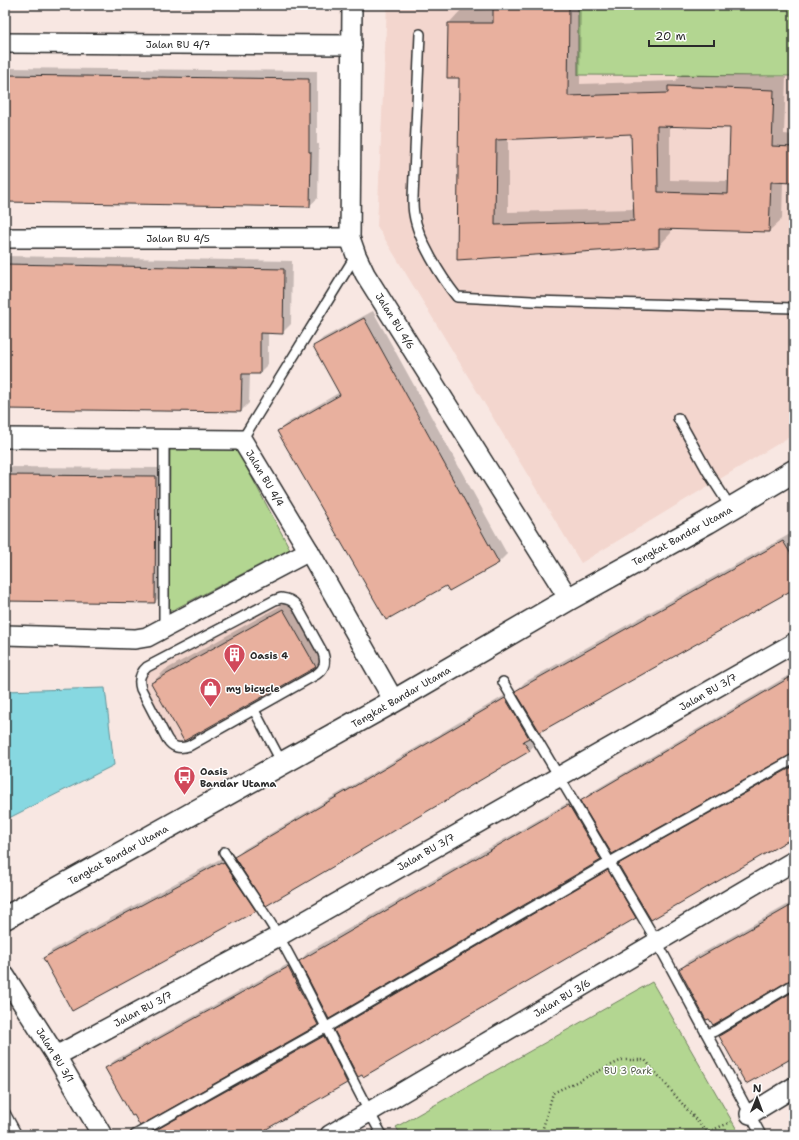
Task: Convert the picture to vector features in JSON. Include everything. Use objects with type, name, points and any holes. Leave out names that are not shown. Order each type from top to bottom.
[{"type":"street","name":"Jalan BU 4/6","points":[[352,5],[353,246],[365,274],[569,599]]},
{"type":"street","name":"Jalan BU 4/7","points":[[5,43],[352,45]]},
{"type":"street","name":"Jalan BU 4/5","points":[[5,238],[353,246]]},
{"type":"street","name":"Jalan BU 4/4","points":[[5,438],[242,440],[310,551],[394,701]]},
{"type":"street","name":"Tengkat Bandar Utama","points":[[5,918],[394,701],[794,471]]},
{"type":"street","points":[[5,635],[147,637],[310,551]]},
{"type":"street","name":"Jalan BU 3/7","points":[[56,1056],[278,936],[794,643]]},
{"type":"street","name":"Jalan BU 3/6","points":[[330,1135],[794,861]]},
{"type":"street","name":"Jalan BU 3/1","points":[[5,976],[56,1056],[102,1135]]},
{"type":"street","points":[[750,1114],[794,1087]]},
{"type":"lane","points":[[420,34],[413,198],[414,214],[420,236],[446,283],[457,297],[532,301],[794,308]]},
{"type":"lane","points":[[242,440],[353,246]]},
{"type":"lane","points":[[678,418],[708,472],[731,508]]},
{"type":"lane","points":[[164,440],[164,628]]},
{"type":"lane","points":[[281,598],[287,599],[293,601],[297,606],[323,653],[325,658],[324,665],[322,670],[317,674],[254,710],[189,746],[176,748],[167,739],[140,689],[140,676],[147,667],[268,604],[281,598]]},
{"type":"lane","points":[[503,682],[657,942],[761,1135]]},
{"type":"lane","points":[[254,710],[282,763]]},
{"type":"lane","points":[[135,1135],[327,1027],[610,862],[794,759]]},
{"type":"lane","points":[[224,852],[278,936],[327,1027],[382,1135]]},
{"type":"lane","points":[[707,1034],[715,1031],[794,984]]},
{"type":"lane","points":[[5,1113],[17,1135]]},
{"type":"path","points":[[541,1135],[553,1093],[622,1060],[645,1060],[708,1134],[750,1114]]},
{"type":"shaded area","points":[[387,5],[794,5],[794,434],[581,563],[377,226]]},
{"type":"shaded area","name":"Oasis 4","points":[[285,603],[293,610],[319,656],[318,670],[186,744],[173,741],[143,683],[144,677],[148,673],[277,604]]},
{"type":"green space","points":[[578,5],[794,5],[794,76],[578,75]]},
{"type":"green space","points":[[235,446],[290,549],[169,612],[170,448]]},
{"type":"green space","name":"BU 3 Park","points":[[652,982],[740,1135],[401,1135],[396,1127]]},
{"type":"water","points":[[105,688],[114,765],[5,820],[5,691]]},
{"type":"building","points":[[493,5],[569,5],[568,96],[668,93],[668,86],[774,90],[772,146],[794,147],[794,183],[771,182],[769,232],[659,229],[659,247],[457,260],[459,78],[447,78],[448,23],[493,23]],"holes":[[[657,126],[730,128],[728,194],[658,192]],[[631,134],[634,221],[495,225],[496,140]]]},
{"type":"building","points":[[5,75],[309,79],[309,152],[311,152],[310,207],[5,202]]},
{"type":"building","points":[[5,264],[284,269],[283,334],[260,333],[260,374],[242,374],[241,412],[5,409]]},
{"type":"building","points":[[364,318],[499,563],[449,591],[446,586],[386,620],[277,431],[340,395],[313,346]]},
{"type":"building","points":[[5,475],[156,476],[155,603],[5,601]]},
{"type":"building","points":[[783,541],[794,559],[794,589],[540,732],[515,691]]},
{"type":"building","name":"Oasis 4","points":[[283,609],[316,667],[184,741],[151,683]]},
{"type":"building","points":[[794,675],[794,753],[612,854],[580,801]]},
{"type":"building","points":[[505,698],[529,738],[523,741],[530,751],[266,906],[234,857]]},
{"type":"building","points":[[794,766],[794,837],[651,920],[618,864]]},
{"type":"building","points":[[568,805],[601,860],[329,1019],[299,961]]},
{"type":"building","points":[[221,862],[222,864],[224,863],[256,911],[72,1011],[43,958]]},
{"type":"building","points":[[608,870],[636,918],[363,1077],[362,1075],[358,1077],[334,1030]]},
{"type":"building","points":[[794,904],[794,978],[713,1025],[709,1019],[706,1020],[679,969]]},
{"type":"building","points":[[288,967],[318,1025],[140,1126],[134,1115],[132,1116],[105,1068]]},
{"type":"building","points":[[794,991],[794,1057],[746,1084],[719,1036]]},
{"type":"building","points":[[324,1036],[347,1083],[256,1135],[147,1135]]},
{"type":"place","name":"Oasis 4","points":[[234,674]]},
{"type":"place","name":"my bicycle","points":[[211,708]]},
{"type":"place","name":"Oasis Bandar Utama","points":[[184,796]]}]
